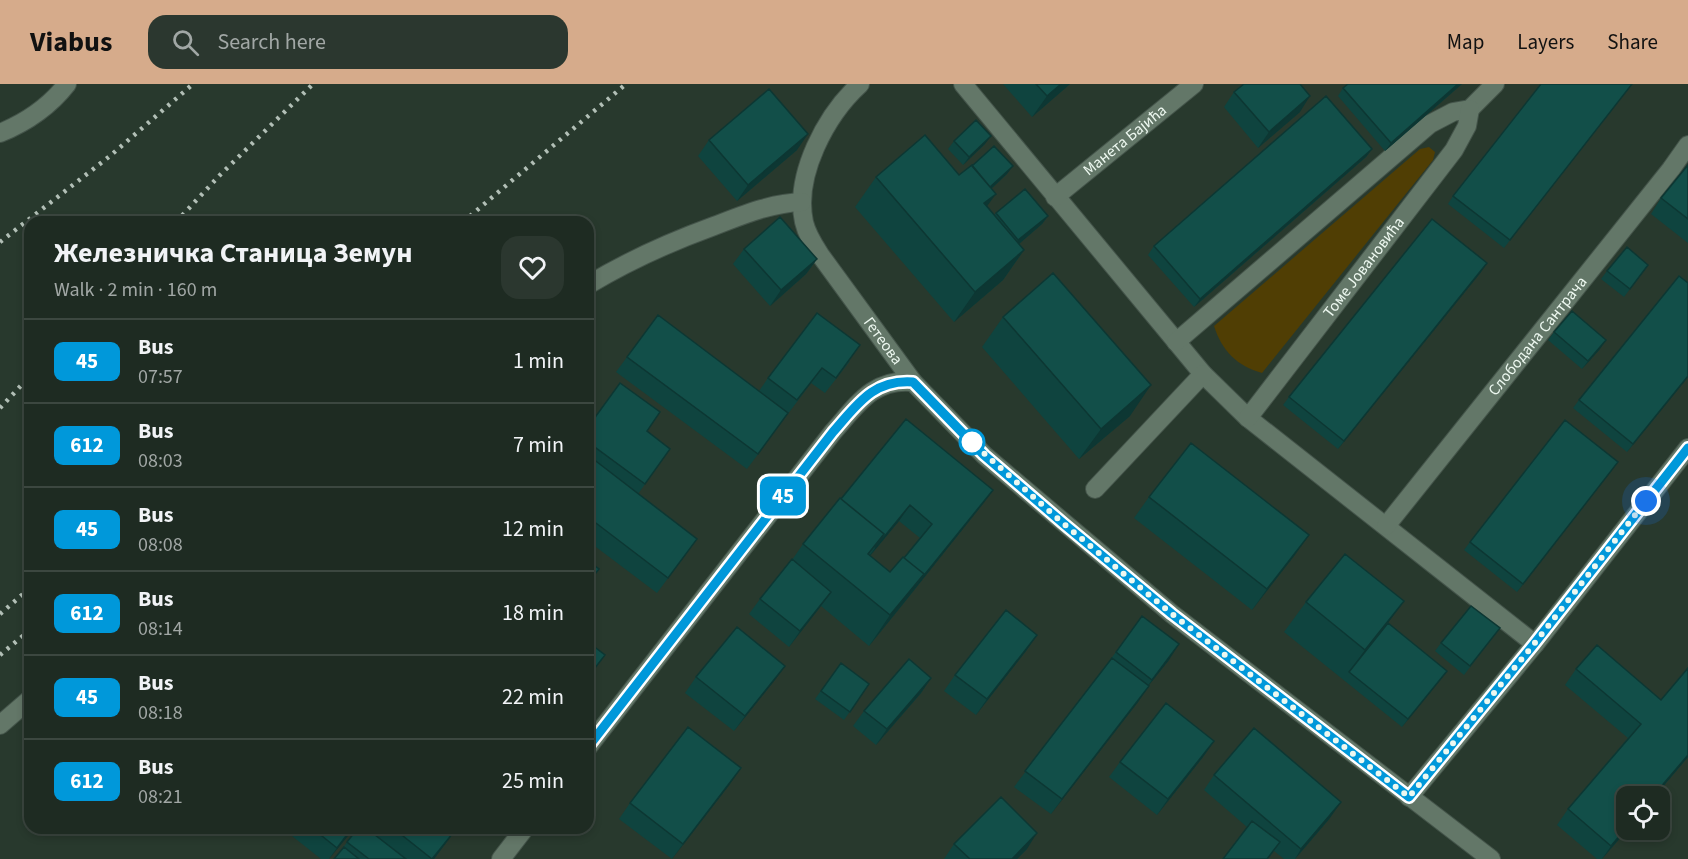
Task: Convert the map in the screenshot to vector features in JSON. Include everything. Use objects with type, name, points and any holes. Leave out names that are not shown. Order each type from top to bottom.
[{"type":"street","points":[[0,133],[21,124],[43,109],[67,84]]},
{"type":"street","name":"Гетеова","points":[[860,84],[838,107],[824,128],[805,177],[802,202],[804,220],[808,235],[827,265],[913,382],[984,455],[1172,614],[1491,859]]},
{"type":"street","points":[[963,84],[1203,374],[1248,418],[1534,644]]},
{"type":"street","name":"Манета Бајића","points":[[1055,197],[1194,84]]},
{"type":"street","name":"Томе Јовановића","points":[[1176,342],[1430,124],[1453,112],[1470,109],[1495,84]]},
{"type":"street","name":"Томе Јовановића","points":[[1248,418],[1454,150],[1467,126],[1470,109]]},
{"type":"street","name":"Слободана Сантрача","points":[[1386,526],[1688,145]]},
{"type":"street","points":[[594,281],[611,271],[685,237],[781,203],[802,202]]},
{"type":"street","points":[[1095,489],[1203,374]]},
{"type":"street","points":[[594,739],[833,432],[865,396],[891,382],[913,382]]},
{"type":"street","points":[[1409,797],[1534,644],[1688,448]]},
{"type":"street","points":[[0,725],[24,704]]},
{"type":"street","points":[[501,859],[520,834]]},
{"type":"shaded area","points":[[1429,147],[1435,152],[1433,160],[1262,373],[1238,362],[1221,343],[1214,326],[1420,149]]},
{"type":"building","points":[[1036,84],[1061,84],[1047,96]]},
{"type":"building","points":[[1244,84],[1300,84],[1310,96],[1269,132],[1234,92]]},
{"type":"building","points":[[1348,84],[1458,84],[1391,143],[1343,88]]},
{"type":"building","points":[[1541,84],[1632,84],[1510,240],[1453,196]]},
{"type":"building","points":[[769,89],[808,134],[748,185],[709,140]]},
{"type":"building","points":[[1326,96],[1372,149],[1200,299],[1154,246]]},
{"type":"building","points":[[976,120],[991,136],[969,157],[954,141]]},
{"type":"building","points":[[925,135],[959,175],[972,165],[996,194],[984,203],[1024,250],[975,292],[876,177]]},
{"type":"building","points":[[994,146],[1013,166],[990,187],[972,166]]},
{"type":"building","points":[[1688,165],[1688,219],[1661,198]]},
{"type":"building","points":[[1025,189],[1048,216],[1018,240],[996,213]]},
{"type":"building","points":[[780,217],[817,259],[781,290],[744,249]]},
{"type":"building","points":[[1432,219],[1487,263],[1344,441],[1289,397]]},
{"type":"building","points":[[1627,247],[1648,265],[1630,289],[1607,271]]},
{"type":"building","points":[[1053,273],[1151,385],[1101,429],[1003,317]]},
{"type":"building","points":[[1679,276],[1688,283],[1688,376],[1633,444],[1579,400]]},
{"type":"building","points":[[1572,311],[1606,340],[1588,361],[1554,332]]},
{"type":"building","points":[[817,313],[860,345],[836,378],[822,368],[797,400],[768,378]]},
{"type":"building","points":[[658,315],[788,413],[758,454],[627,357]]},
{"type":"building","points":[[620,383],[660,412],[647,431],[670,449],[645,484],[594,446],[594,419]]},
{"type":"building","points":[[906,419],[993,490],[917,584],[924,574],[904,558],[932,524],[910,505],[875,548],[884,534],[841,499]]},
{"type":"building","points":[[1565,420],[1618,462],[1523,584],[1470,542]]},
{"type":"building","points":[[1191,443],[1309,535],[1267,589],[1149,497]]},
{"type":"building","points":[[594,460],[697,539],[668,578],[594,522]]},
{"type":"building","points":[[840,498],[884,534],[868,554],[890,572],[903,557],[924,574],[890,615],[803,544]]},
{"type":"building","points":[[1345,554],[1404,601],[1365,650],[1306,602]]},
{"type":"building","points":[[792,559],[831,592],[800,631],[760,599]]},
{"type":"building","points":[[594,565],[599,569],[594,575]]},
{"type":"building","points":[[1471,606],[1500,628],[1470,666],[1441,643]]},
{"type":"building","points":[[1006,610],[1037,635],[987,699],[955,675]]},
{"type":"building","points":[[1142,616],[1179,644],[1152,680],[1116,652]]},
{"type":"building","points":[[1388,623],[1447,671],[1408,719],[1349,672]]},
{"type":"building","points":[[737,627],[785,666],[745,716],[696,677]]},
{"type":"building","points":[[1597,645],[1661,700],[1688,668],[1688,755],[1662,786],[1616,786],[1616,840],[1611,846],[1568,809],[1641,724],[1576,669]]},
{"type":"building","points":[[594,647],[605,655],[594,669]]},
{"type":"building","points":[[1112,658],[1149,686],[1062,799],[1025,771]]},
{"type":"building","points":[[909,659],[931,678],[887,729],[864,711]]},
{"type":"building","points":[[841,663],[869,684],[850,712],[821,691]]},
{"type":"building","points":[[1166,703],[1214,741],[1168,799],[1120,762]]},
{"type":"building","points":[[688,727],[741,768],[683,844],[630,803]]},
{"type":"building","points":[[1254,728],[1341,802],[1301,849],[1214,775]]},
{"type":"building","points":[[1001,797],[1037,833],[1012,859],[970,859],[954,844]]},
{"type":"building","points":[[1252,821],[1280,842],[1267,859],[1223,859]]},
{"type":"building","points":[[320,834],[348,834],[337,848]]},
{"type":"building","points":[[353,834],[374,834],[406,859],[369,859],[347,842]]},
{"type":"building","points":[[401,834],[452,834],[432,859]]},
{"type":"building","points":[[344,847],[359,859],[334,859]]},
{"type":"railway","points":[[33,216],[110,156],[193,84]]},
{"type":"railway","points":[[182,216],[313,84]]},
{"type":"railway","points":[[470,216],[626,84]]},
{"type":"railway","points":[[0,242],[24,223]]},
{"type":"railway","points":[[0,408],[24,382]]},
{"type":"railway","points":[[0,614],[24,593]]},
{"type":"railway","points":[[0,655],[24,635]]},
{"type":"bus line","name":"45","points":[[594,739],[833,432],[865,396],[891,382],[913,382],[984,455],[1064,524],[1172,614],[1409,797],[1534,644],[1688,448]]},
{"type":"route","points":[[972,442],[970,441],[1064,524],[1172,614],[1409,797],[1534,644],[1646,501]]}]
